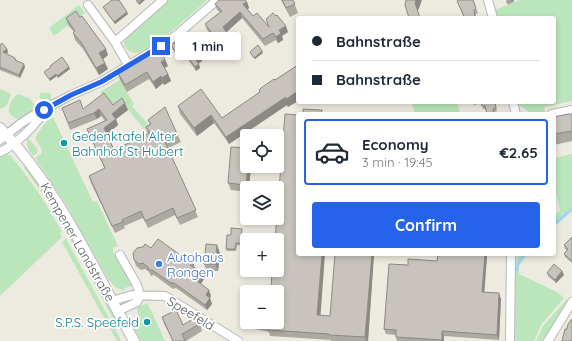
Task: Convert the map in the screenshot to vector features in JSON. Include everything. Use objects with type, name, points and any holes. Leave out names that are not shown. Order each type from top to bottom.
[{"type":"street","points":[[115,42],[163,0]]},
{"type":"street","points":[[2,134],[71,95],[101,82],[129,66],[178,34],[217,0]]},
{"type":"street","points":[[488,0],[492,16]]},
{"type":"street","points":[[88,5],[115,42],[129,66]]},
{"type":"street","points":[[0,152],[14,143],[41,117],[44,110]]},
{"type":"street","points":[[556,113],[572,110]]},
{"type":"street","name":"Kempener Landstraße","points":[[2,134],[14,143],[56,199],[134,341]]},
{"type":"street","points":[[118,311],[136,302],[140,296],[137,285],[120,255]]},
{"type":"street","points":[[510,341],[511,256]]},
{"type":"street","name":"Speefeld","points":[[112,301],[132,295],[165,296],[238,341]]},
{"type":"street","points":[[548,341],[572,302]]},
{"type":"green space","points":[[167,0],[207,0],[172,31],[143,51],[136,53],[127,49],[124,45],[126,39],[125,37]]},
{"type":"green space","points":[[520,0],[572,0],[572,101],[544,107],[545,112],[530,112],[517,104],[556,104],[556,16],[496,16],[495,10]]},
{"type":"green space","points":[[79,5],[85,13],[54,36],[49,28]]},
{"type":"green space","points":[[120,80],[134,104],[132,106],[153,130],[148,134],[122,102],[115,107],[100,92]]},
{"type":"green space","points":[[0,89],[11,94],[6,105],[0,109]]},
{"type":"green space","points":[[41,93],[50,93],[52,100],[43,101],[39,97]]},
{"type":"green space","points":[[18,94],[29,98],[34,104],[32,111],[19,121],[9,112],[9,107],[12,100]]},
{"type":"green space","points":[[412,104],[458,104],[460,112],[414,112]]},
{"type":"green space","points":[[52,115],[93,202],[97,201],[118,246],[113,248],[113,251],[131,284],[131,286],[125,288],[124,291],[115,287],[108,279],[67,206],[35,158],[41,154],[42,150],[35,138]]},
{"type":"green space","points":[[28,137],[38,152],[33,156],[28,147]]},
{"type":"green space","points":[[0,152],[3,155],[10,155],[31,183],[62,232],[60,233],[62,237],[0,296]]},
{"type":"green space","points":[[572,154],[572,211],[556,225],[556,214],[560,211],[556,192],[556,158]]},
{"type":"green space","points":[[26,166],[42,188],[66,229],[24,168]]},
{"type":"green space","points":[[72,238],[121,328],[119,329],[117,326],[70,239]]},
{"type":"green space","points":[[66,239],[120,338],[120,341],[117,341],[62,242]]},
{"type":"green space","points":[[517,256],[526,256],[519,266],[519,274],[557,292],[564,298],[541,325],[534,341],[516,341],[515,337],[515,264]]},
{"type":"green space","points":[[567,299],[569,301],[542,341],[536,341],[543,326]]},
{"type":"green space","points":[[148,303],[165,341],[141,341],[133,326],[138,320],[138,307]]},
{"type":"building","points":[[112,0],[119,0],[127,12],[114,22],[103,7]]},
{"type":"building","points":[[219,0],[245,0],[247,2],[243,4],[253,16],[257,13],[269,27],[266,19],[273,13],[276,16],[277,15],[286,26],[279,30],[281,33],[276,37],[273,33],[263,39],[240,12],[223,27],[227,33],[213,43],[207,35],[211,32],[205,24],[222,11],[215,4]]},
{"type":"building","points":[[282,0],[293,0],[295,4],[286,8]]},
{"type":"building","points":[[406,0],[416,0],[415,3],[419,16],[408,16],[405,5]]},
{"type":"building","points":[[473,0],[476,8],[474,10],[475,16],[464,16],[457,1]]},
{"type":"building","points":[[76,11],[80,17],[82,16],[106,49],[99,53],[105,63],[96,68],[81,42],[73,33],[75,31],[66,18]]},
{"type":"building","points":[[182,37],[191,52],[195,49],[201,57],[196,60],[199,64],[195,67],[184,52],[178,55],[171,45]]},
{"type":"building","points":[[2,43],[7,49],[3,52],[24,64],[19,75],[0,67],[0,45]]},
{"type":"building","points":[[258,45],[262,51],[254,58],[250,52]]},
{"type":"building","points":[[159,48],[165,59],[161,62],[168,74],[162,78],[161,76],[153,82],[147,72],[125,85],[118,73]]},
{"type":"building","points":[[62,57],[69,67],[57,76],[56,74],[49,79],[44,72]]},
{"type":"building","points":[[296,66],[296,92],[285,100],[286,97],[226,137],[211,115],[194,128],[178,106],[201,89],[222,118],[260,92],[259,90],[261,88],[274,79],[275,80]]},
{"type":"building","points":[[104,93],[113,105],[122,98],[125,103],[112,114],[116,119],[104,128],[114,150],[150,133],[146,127],[151,124],[148,120],[165,107],[178,136],[165,142],[196,210],[177,218],[173,208],[145,221],[141,211],[122,220],[123,222],[112,226],[89,176],[105,168],[87,129],[107,120],[99,109],[94,113],[68,123],[62,108],[80,100],[83,109]]},
{"type":"building","points":[[482,104],[495,104],[496,108],[493,109],[494,112],[486,112],[485,106],[482,106]]},
{"type":"building","points":[[303,109],[322,110],[322,112],[303,112]]},
{"type":"building","points":[[285,114],[296,115],[296,256],[322,256],[317,315],[330,316],[335,256],[372,256],[365,337],[268,330],[284,329],[284,285],[271,285],[272,277],[284,277],[284,233],[276,233],[276,225],[284,225],[284,181],[280,181],[280,173],[284,173]]},
{"type":"building","points":[[572,114],[572,131],[556,134],[556,117]]},
{"type":"building","points":[[231,147],[240,148],[240,173],[247,173],[246,181],[240,181],[240,184],[228,183]]},
{"type":"building","points":[[231,228],[242,229],[242,233],[240,233],[240,243],[236,243],[235,249],[226,249],[227,235],[231,235]]},
{"type":"building","points":[[572,237],[572,261],[564,254],[568,249],[564,245]]},
{"type":"building","points":[[158,239],[194,265],[190,265],[202,274],[197,281],[209,290],[206,295],[210,298],[205,305],[174,283],[171,283],[152,270],[149,270],[143,263],[139,264],[134,260],[133,253],[137,248],[143,247],[145,244],[151,248]]},
{"type":"building","points":[[206,244],[217,245],[215,264],[204,264]]},
{"type":"building","points":[[438,256],[485,256],[482,292],[499,293],[497,335],[442,331],[442,340],[396,337],[396,330],[384,329],[389,264],[408,265],[408,259],[437,261]]},
{"type":"building","points":[[554,264],[562,271],[555,280],[547,273]]},
{"type":"building","points":[[176,310],[183,325],[196,317],[200,324],[182,334],[185,341],[173,341],[162,317]]},
{"type":"building","points":[[572,319],[572,341],[562,341],[565,329],[567,329],[568,324]]},
{"type":"waterway","points":[[556,223],[572,209]]},
{"type":"waterway","points":[[517,270],[518,264],[523,256]]},
{"type":"place","name":"Gedenktafel Alter Bahnhof St Hubert","points":[[64,143]]},
{"type":"place","name":"Autohaus Rongen","points":[[159,264]]},
{"type":"place","name":"S.P.S. Speefeld","points":[[147,322]]},
{"type":"route","points":[[44,110],[71,95],[101,82],[161,46]]}]
